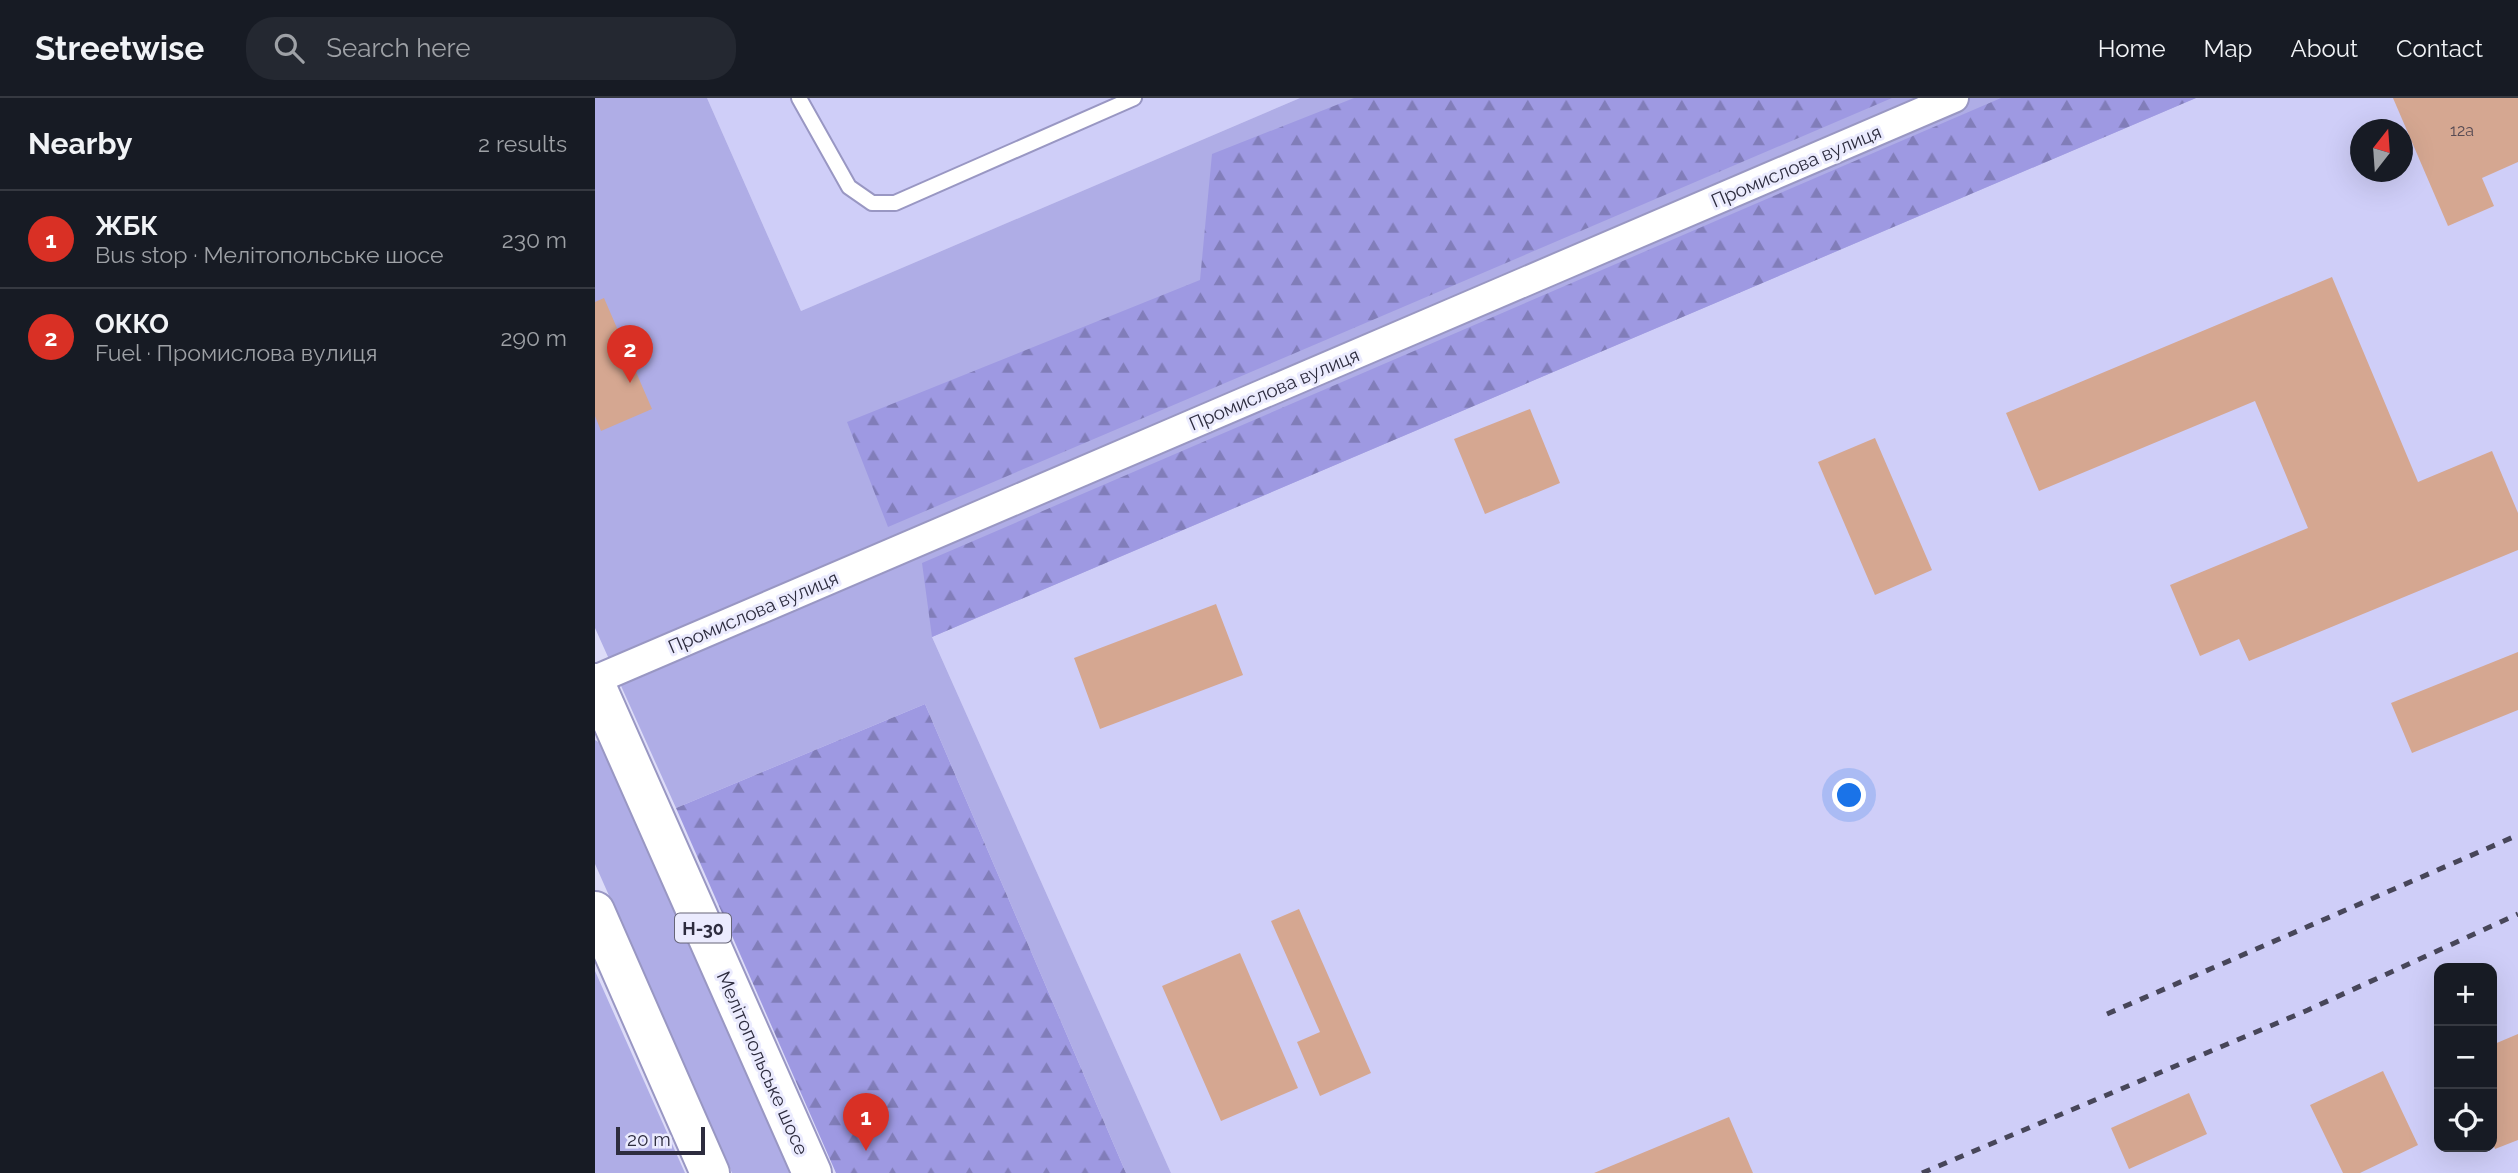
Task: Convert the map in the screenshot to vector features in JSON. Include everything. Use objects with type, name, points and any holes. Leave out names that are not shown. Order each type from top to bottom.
[{"type":"main road","name":"Мелітопольське шосе","points":[[595,681],[812,1173]]},
{"type":"main road","points":[[595,911],[710,1173]]},
{"type":"street","name":"Промислова вулиця","points":[[595,681],[1954,98]]},
{"type":"lane","points":[[799,98],[849,187],[872,203],[895,203],[1134,98]]},
{"type":"shaded area","points":[[595,98],[707,98],[801,311],[1300,98],[2196,98],[932,637],[1171,1173],[1126,1173],[925,704],[676,808],[595,628]]},
{"type":"shaded area","points":[[707,98],[1300,98],[801,311]]},
{"type":"shaded area","points":[[2196,98],[2518,98],[2518,1173],[1171,1173],[932,637]]},
{"type":"shaded area","points":[[595,740],[600,743],[790,1173],[732,1173],[595,864]]},
{"type":"shaded area","points":[[595,971],[685,1173],[595,1173]]},
{"type":"green space","points":[[1354,98],[1892,98],[888,527],[847,422],[1200,280],[1212,154]]},
{"type":"green space","points":[[2001,98],[2196,98],[932,637],[922,563]]},
{"type":"green space","points":[[925,704],[1126,1173],[836,1173],[676,808]]},
{"type":"building","points":[[2393,98],[2518,98],[2518,162],[2482,178],[2494,206],[2448,226],[2413,145],[2413,119],[2402,119]]},
{"type":"building","points":[[2332,277],[2418,482],[2492,451],[2518,513],[2518,550],[2249,661],[2239,639],[2200,656],[2170,585],[2308,528],[2255,401],[2039,491],[2006,413]]},
{"type":"building","points":[[604,298],[652,409],[601,431],[595,416],[595,302]]},
{"type":"building","points":[[1530,409],[1560,483],[1485,514],[1454,439]]},
{"type":"building","points":[[1875,438],[1932,570],[1875,595],[1818,462]]},
{"type":"building","points":[[1216,604],[1243,675],[1100,729],[1074,658]]},
{"type":"building","points":[[2518,652],[2518,710],[2412,753],[2391,703]]},
{"type":"building","points":[[1299,909],[1371,1073],[1320,1096],[1297,1042],[1320,1032],[1271,921]]},
{"type":"building","points":[[1240,953],[1298,1088],[1221,1121],[1162,986]]},
{"type":"building","points":[[2518,1034],[2518,1140],[2497,1148],[2497,1089],[2497,1043]]},
{"type":"building","points":[[2383,1071],[2418,1145],[2360,1173],[2343,1173],[2310,1105]]},
{"type":"building","points":[[2189,1093],[2207,1134],[2129,1169],[2111,1128]]},
{"type":"building","points":[[1729,1117],[1753,1173],[1594,1173]]},
{"type":"railway","points":[[2107,1014],[2518,835]]},
{"type":"railway","points":[[1922,1173],[2308,1010],[2518,914]]},
{"type":"place","name":"ОККО","points":[[630,383]]},
{"type":"place","name":"ЖБК","points":[[866,1151]]}]
